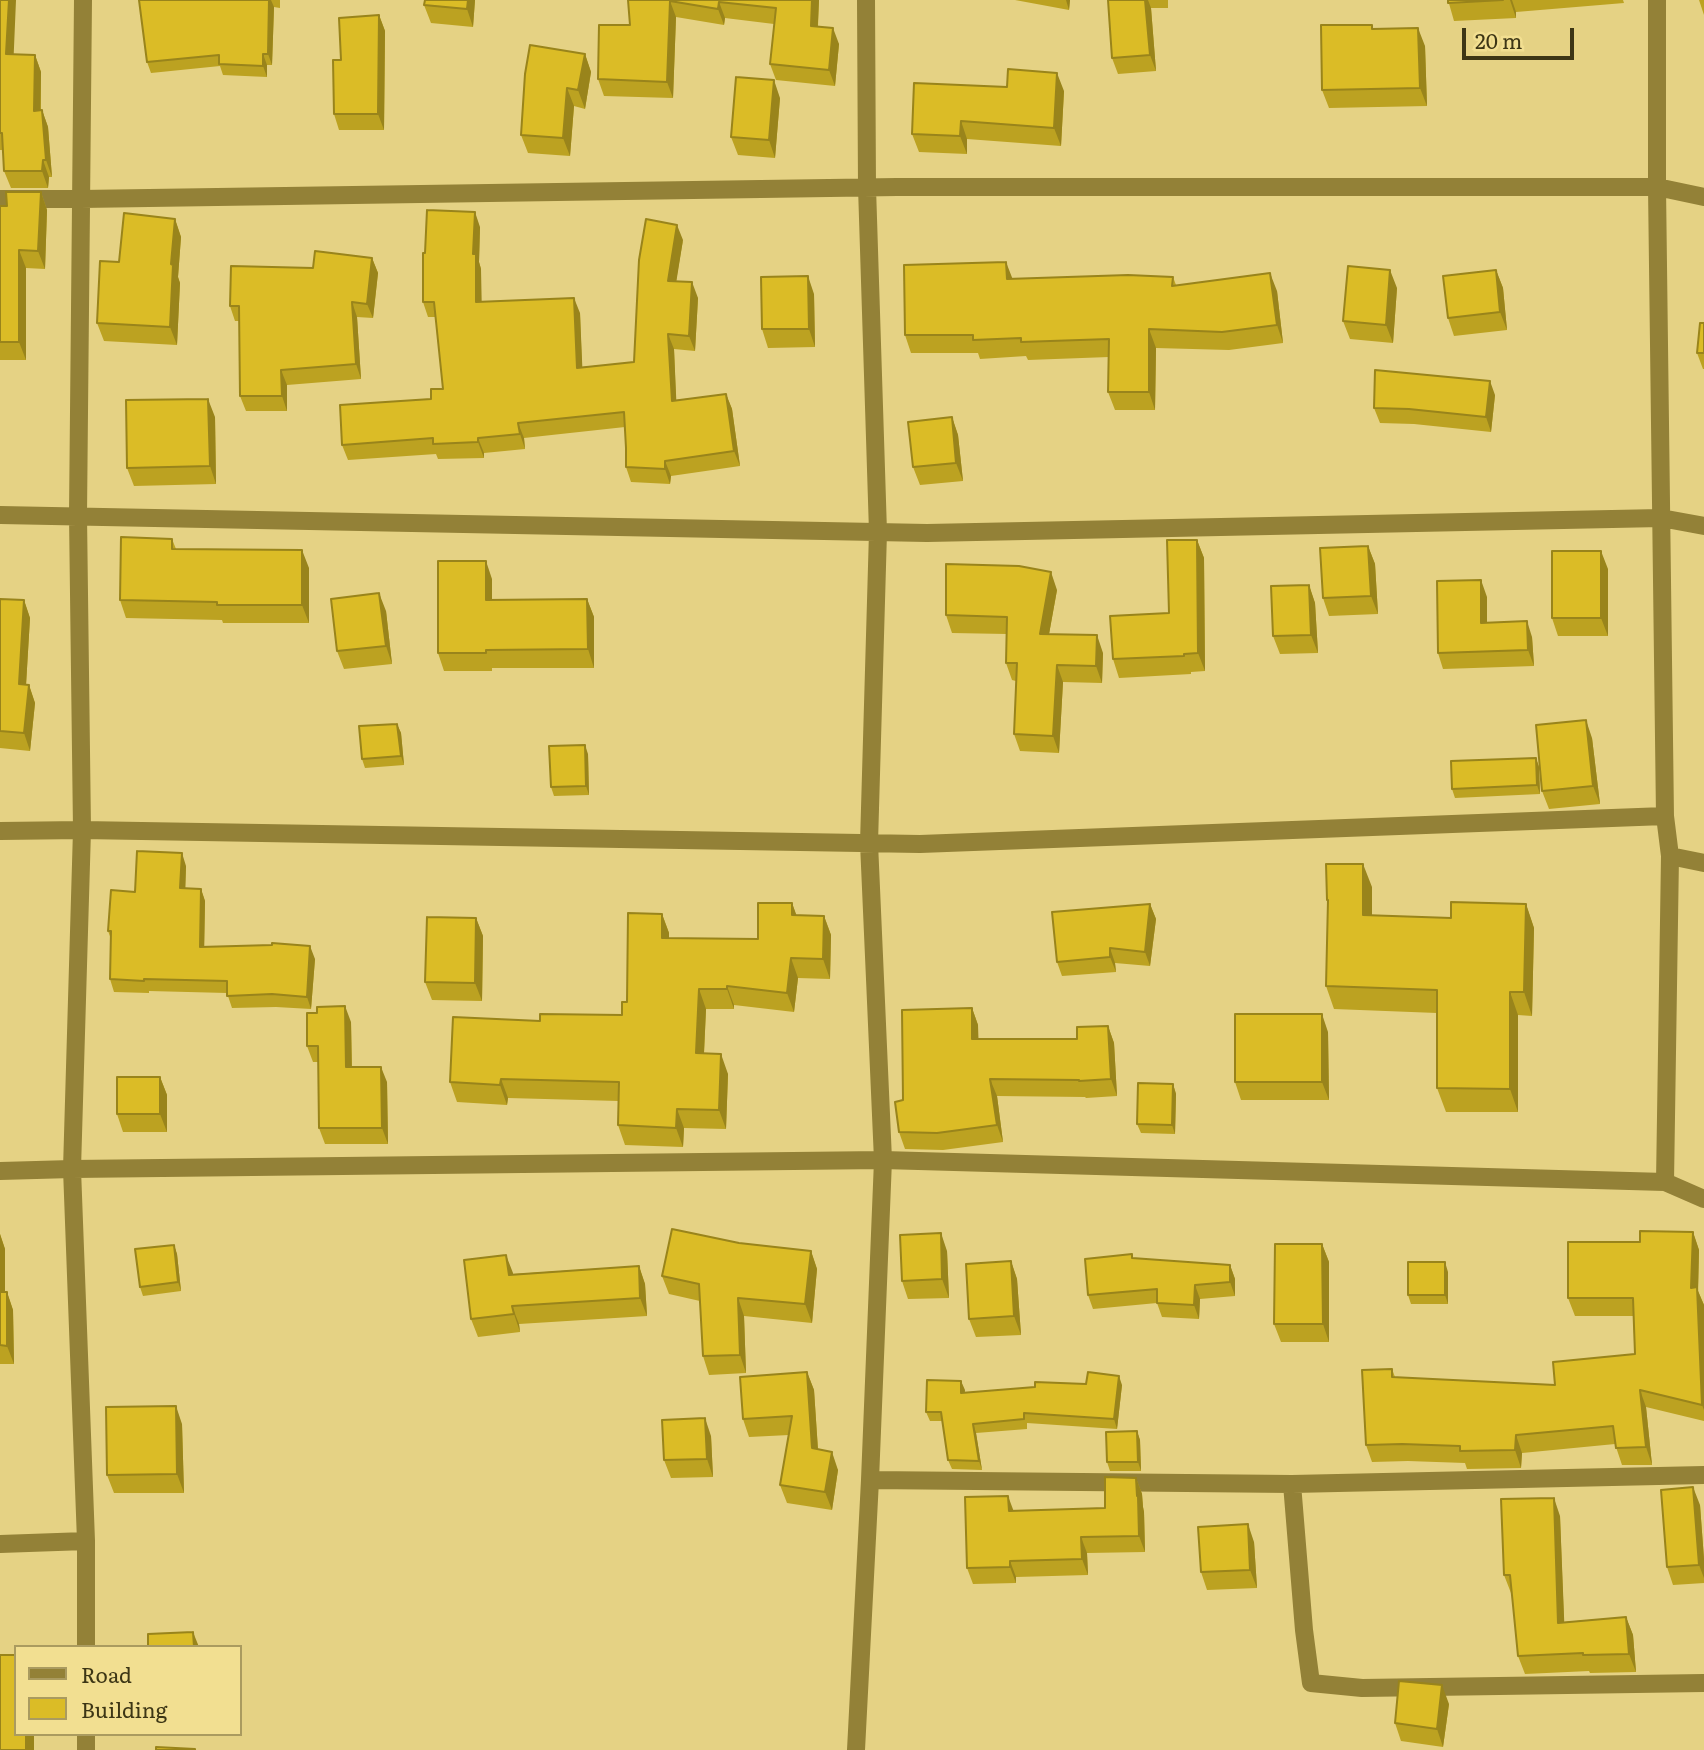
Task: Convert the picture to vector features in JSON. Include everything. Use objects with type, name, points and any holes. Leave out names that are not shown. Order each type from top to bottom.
[{"type":"street","points":[[83,0],[78,515],[82,830],[72,1169],[86,1541],[86,1645]]},
{"type":"street","points":[[856,1750],[883,1160],[869,844],[878,532],[867,187],[866,0]]},
{"type":"street","points":[[1657,0],[1665,816],[1670,856],[1665,1182]]},
{"type":"street","points":[[0,199],[867,187],[1657,187],[1704,197]]},
{"type":"street","points":[[0,514],[941,533],[1661,518],[1704,526]]},
{"type":"street","points":[[0,831],[82,830],[920,845],[1665,816]]},
{"type":"street","points":[[1670,856],[1704,863]]},
{"type":"street","points":[[0,1171],[883,1160],[1665,1182],[1704,1199]]},
{"type":"street","points":[[870,1480],[1292,1484],[1704,1475]]},
{"type":"street","points":[[1292,1484],[1311,1684],[1362,1688],[1704,1683]]},
{"type":"street","points":[[0,1544],[86,1541]]},
{"type":"building","points":[[0,0],[9,0],[6,54],[35,55],[34,111],[42,110],[46,160],[43,160],[42,171],[4,171],[0,133]]},
{"type":"building","points":[[139,0],[269,0],[268,54],[263,54],[263,66],[219,64],[219,55],[147,62]]},
{"type":"building","points":[[425,0],[468,0],[467,9],[424,5]]},
{"type":"building","points":[[628,0],[812,0],[811,26],[833,28],[829,70],[770,64],[776,8],[719,2],[718,9],[670,1],[667,82],[598,79],[599,25],[630,25]]},
{"type":"building","points":[[1108,0],[1145,0],[1150,55],[1112,58]]},
{"type":"building","points":[[1448,0],[1503,0],[1448,3]]},
{"type":"building","points":[[379,15],[378,114],[334,114],[333,60],[341,60],[339,18]]},
{"type":"building","points":[[1321,25],[1372,25],[1372,29],[1418,28],[1420,88],[1322,90]]},
{"type":"building","points":[[530,45],[585,54],[578,90],[567,88],[563,138],[521,135]]},
{"type":"building","points":[[1008,69],[1057,73],[1054,128],[961,121],[960,136],[912,134],[914,83],[1007,87]]},
{"type":"building","points":[[736,77],[774,80],[769,140],[731,137]]},
{"type":"building","points":[[6,192],[41,192],[38,251],[19,250],[19,342],[0,342],[0,206],[7,206]]},
{"type":"building","points":[[427,210],[475,212],[473,254],[476,254],[476,302],[574,298],[577,368],[634,362],[639,260],[646,219],[677,225],[668,281],[692,282],[689,336],[668,334],[672,401],[726,394],[734,451],[665,461],[665,469],[626,467],[624,412],[518,423],[520,434],[478,438],[478,442],[433,444],[433,438],[342,445],[340,405],[431,399],[431,389],[443,389],[434,302],[423,302],[423,253]]},
{"type":"building","points":[[124,213],[175,219],[170,327],[97,323],[100,261],[119,262]]},
{"type":"building","points":[[315,251],[372,258],[367,304],[352,302],[356,364],[281,370],[282,396],[240,396],[239,306],[230,306],[231,266],[313,268]]},
{"type":"building","points":[[1006,262],[1007,279],[1128,275],[1173,277],[1172,286],[1270,273],[1277,325],[1222,332],[1149,329],[1149,392],[1108,392],[1109,339],[1021,342],[1021,338],[973,340],[973,335],[905,335],[904,265]]},
{"type":"building","points":[[1348,266],[1390,270],[1386,325],[1343,321]]},
{"type":"building","points":[[1496,270],[1500,312],[1448,318],[1443,276]]},
{"type":"building","points":[[808,276],[809,329],[762,329],[761,277]]},
{"type":"building","points":[[1700,323],[1704,323],[1704,353],[1697,353]]},
{"type":"building","points":[[1375,370],[1490,381],[1486,417],[1374,408]]},
{"type":"building","points":[[208,399],[210,466],[127,468],[126,400]]},
{"type":"building","points":[[952,417],[956,463],[913,467],[908,422]]},
{"type":"building","points":[[121,537],[172,539],[172,549],[302,550],[302,605],[217,605],[217,602],[120,600]]},
{"type":"building","points":[[1167,540],[1197,540],[1198,653],[1113,659],[1110,616],[1169,613]]},
{"type":"building","points":[[1368,546],[1371,596],[1323,598],[1320,548]]},
{"type":"building","points":[[1552,551],[1601,551],[1601,618],[1552,618]]},
{"type":"building","points":[[438,561],[486,561],[486,600],[587,599],[588,649],[438,653]]},
{"type":"building","points":[[946,564],[1019,566],[1051,572],[1040,634],[1097,635],[1096,666],[1057,665],[1053,736],[1014,734],[1017,663],[1006,663],[1007,617],[946,615]]},
{"type":"building","points":[[1481,580],[1481,623],[1527,621],[1528,650],[1438,653],[1437,581]]},
{"type":"building","points":[[1309,585],[1311,635],[1273,636],[1271,586]]},
{"type":"building","points":[[379,593],[386,646],[337,651],[331,599]]},
{"type":"building","points":[[0,599],[24,600],[19,684],[29,685],[24,733],[0,731]]},
{"type":"building","points":[[1586,720],[1593,786],[1542,791],[1536,725]]},
{"type":"building","points":[[397,724],[401,756],[362,759],[359,726]]},
{"type":"building","points":[[585,745],[586,786],[551,787],[549,746]]},
{"type":"building","points":[[1536,758],[1537,785],[1452,789],[1451,761]]},
{"type":"building","points":[[137,851],[182,853],[180,888],[201,889],[200,947],[272,943],[310,946],[307,997],[272,994],[227,996],[227,981],[110,979],[111,931],[108,931],[111,890],[135,892]]},
{"type":"building","points":[[1326,864],[1363,864],[1363,915],[1451,918],[1451,902],[1526,904],[1524,992],[1510,992],[1510,1089],[1437,1088],[1437,990],[1326,986]]},
{"type":"building","points":[[758,903],[792,903],[792,915],[824,916],[823,959],[791,958],[787,993],[727,986],[727,989],[699,989],[696,1053],[721,1054],[719,1110],[677,1109],[676,1128],[618,1125],[619,1082],[501,1079],[500,1085],[450,1082],[453,1017],[540,1021],[540,1014],[622,1015],[622,1002],[627,1002],[628,913],[662,914],[662,938],[758,939]]},
{"type":"building","points":[[1150,904],[1145,952],[1110,948],[1110,957],[1057,962],[1052,912]]},
{"type":"building","points":[[427,917],[476,918],[475,983],[425,982]]},
{"type":"building","points":[[345,1006],[346,1067],[381,1067],[382,1128],[319,1128],[318,1046],[307,1046],[307,1013],[317,1013],[317,1007]]},
{"type":"building","points":[[972,1008],[972,1039],[1077,1039],[1077,1027],[1108,1026],[1111,1079],[990,1079],[997,1125],[937,1133],[899,1132],[895,1102],[903,1100],[902,1010]]},
{"type":"building","points":[[1235,1014],[1322,1014],[1322,1082],[1235,1082]]},
{"type":"building","points":[[117,1077],[160,1077],[160,1114],[117,1114]]},
{"type":"building","points":[[1138,1083],[1173,1084],[1172,1125],[1137,1124]]},
{"type":"building","points":[[672,1229],[739,1243],[811,1251],[805,1304],[738,1298],[740,1355],[703,1356],[699,1284],[662,1276]]},
{"type":"building","points":[[1640,1231],[1693,1232],[1691,1288],[1697,1287],[1702,1405],[1640,1390],[1646,1447],[1616,1448],[1613,1426],[1516,1435],[1515,1450],[1460,1451],[1460,1446],[1366,1445],[1362,1370],[1392,1369],[1392,1377],[1555,1385],[1553,1362],[1635,1354],[1633,1298],[1568,1298],[1568,1242],[1640,1242]]},
{"type":"building","points":[[941,1233],[942,1279],[902,1281],[900,1235]]},
{"type":"building","points":[[1275,1244],[1322,1244],[1323,1324],[1274,1324]]},
{"type":"building","points":[[174,1245],[178,1282],[140,1287],[135,1249]]},
{"type":"building","points":[[1132,1254],[1132,1258],[1230,1265],[1230,1282],[1195,1285],[1194,1305],[1157,1303],[1157,1289],[1088,1295],[1085,1259]]},
{"type":"building","points":[[506,1255],[509,1275],[639,1266],[640,1298],[512,1306],[514,1314],[471,1319],[464,1260]]},
{"type":"building","points":[[1011,1261],[1014,1316],[969,1319],[966,1264]]},
{"type":"building","points":[[1408,1262],[1445,1262],[1445,1295],[1408,1295]]},
{"type":"building","points":[[0,1292],[7,1292],[7,1346],[0,1345]]},
{"type":"building","points":[[807,1372],[812,1448],[832,1452],[825,1492],[780,1485],[792,1416],[743,1419],[740,1377]]},
{"type":"building","points":[[1088,1372],[1119,1376],[1114,1419],[1024,1413],[1024,1419],[973,1424],[979,1461],[948,1460],[941,1412],[926,1412],[927,1380],[961,1381],[961,1393],[1035,1387],[1035,1382],[1086,1384]]},
{"type":"building","points":[[176,1406],[177,1474],[107,1475],[106,1407]]},
{"type":"building","points":[[705,1418],[707,1459],[664,1460],[662,1420]]},
{"type":"building","points":[[1137,1431],[1138,1462],[1107,1462],[1106,1432]]},
{"type":"building","points":[[1105,1477],[1136,1478],[1139,1536],[1081,1537],[1082,1559],[1010,1561],[1010,1567],[967,1568],[965,1497],[1008,1496],[1009,1511],[1105,1508]]},
{"type":"building","points":[[1693,1487],[1699,1565],[1667,1567],[1661,1490]]},
{"type":"building","points":[[1554,1498],[1558,1623],[1626,1617],[1629,1654],[1518,1656],[1510,1575],[1504,1575],[1501,1499]]},
{"type":"building","points":[[1248,1524],[1250,1570],[1201,1572],[1198,1527]]},
{"type":"building","points":[[193,1632],[194,1645],[148,1645],[148,1634]]},
{"type":"building","points":[[0,1655],[14,1655],[14,1736],[26,1736],[26,1750],[0,1750]]},
{"type":"building","points":[[1399,1681],[1442,1685],[1437,1729],[1395,1723]]},
{"type":"building","points":[[156,1747],[195,1749],[195,1750],[156,1750]]}]
